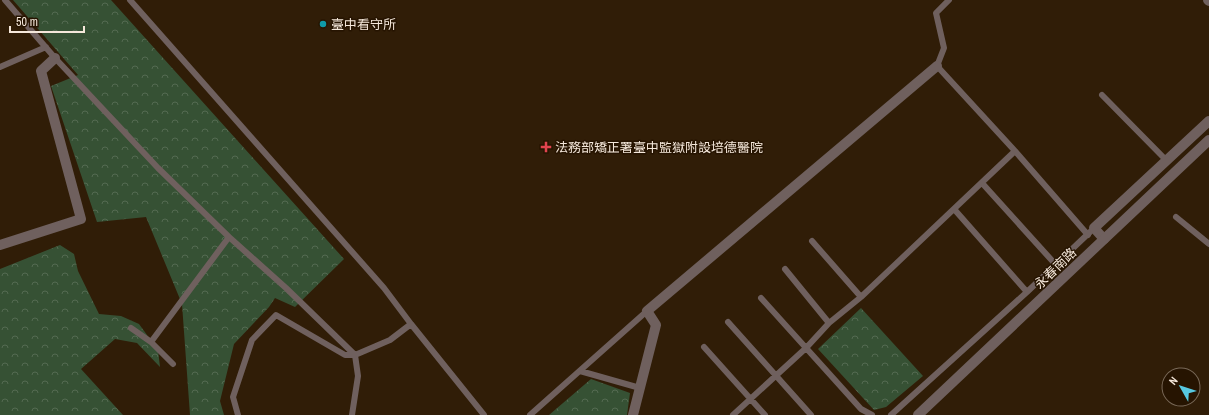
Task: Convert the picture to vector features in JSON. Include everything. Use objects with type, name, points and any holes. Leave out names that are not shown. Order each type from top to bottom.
[{"type":"street","points":[[0,245],[81,218],[41,70],[55,58]]},
{"type":"street","points":[[633,415],[656,325],[647,311],[937,66]]},
{"type":"street","points":[[1104,239],[1091,232],[1209,121]]},
{"type":"street","name":"永春南路","points":[[918,415],[1209,140]]},
{"type":"lane","points":[[5,0],[55,58],[158,168],[229,237],[286,288],[354,355],[358,376],[352,415]]},
{"type":"lane","points":[[130,0],[384,288],[484,415]]},
{"type":"lane","points":[[892,415],[1091,232],[937,66],[944,48],[936,13],[949,0]]},
{"type":"lane","points":[[0,67],[46,47]]},
{"type":"lane","points":[[1102,94],[1168,160]]},
{"type":"lane","points":[[733,415],[806,348],[829,323],[861,297],[1015,151]]},
{"type":"lane","points":[[982,183],[1056,265]]},
{"type":"lane","points":[[954,209],[1027,292]]},
{"type":"lane","points":[[1176,217],[1209,244]]},
{"type":"lane","points":[[150,342],[229,237]]},
{"type":"lane","points":[[812,241],[861,297]]},
{"type":"lane","points":[[785,269],[829,323]]},
{"type":"lane","points":[[761,298],[861,409],[872,415]]},
{"type":"lane","points":[[530,415],[647,311]]},
{"type":"lane","points":[[238,415],[233,397],[252,340],[276,315],[346,355],[354,355],[390,340],[411,324]]},
{"type":"lane","points":[[728,322],[812,415]]},
{"type":"lane","points":[[131,328],[150,342],[173,364]]},
{"type":"lane","points":[[704,347],[765,415]]},
{"type":"lane","points":[[580,371],[640,388]]},
{"type":"green space","points":[[13,0],[111,0],[344,259],[295,307],[275,298],[269,307],[234,344],[220,401],[224,415],[190,415],[182,304],[146,217],[97,222],[51,86],[78,75]]},
{"type":"green space","points":[[60,245],[74,254],[78,271],[99,314],[121,316],[139,324],[158,350],[160,367],[137,343],[115,339],[81,369],[123,415],[0,415],[0,269]]},
{"type":"green space","points":[[861,308],[923,376],[886,407],[874,410],[818,349]]},
{"type":"green space","points":[[591,379],[630,393],[627,415],[549,415]]},
{"type":"place","name":"臺中看守所","points":[[323,24]]},
{"type":"place","name":"法務部矯正署臺中監獄附設培德醫院","points":[[546,147]]}]
